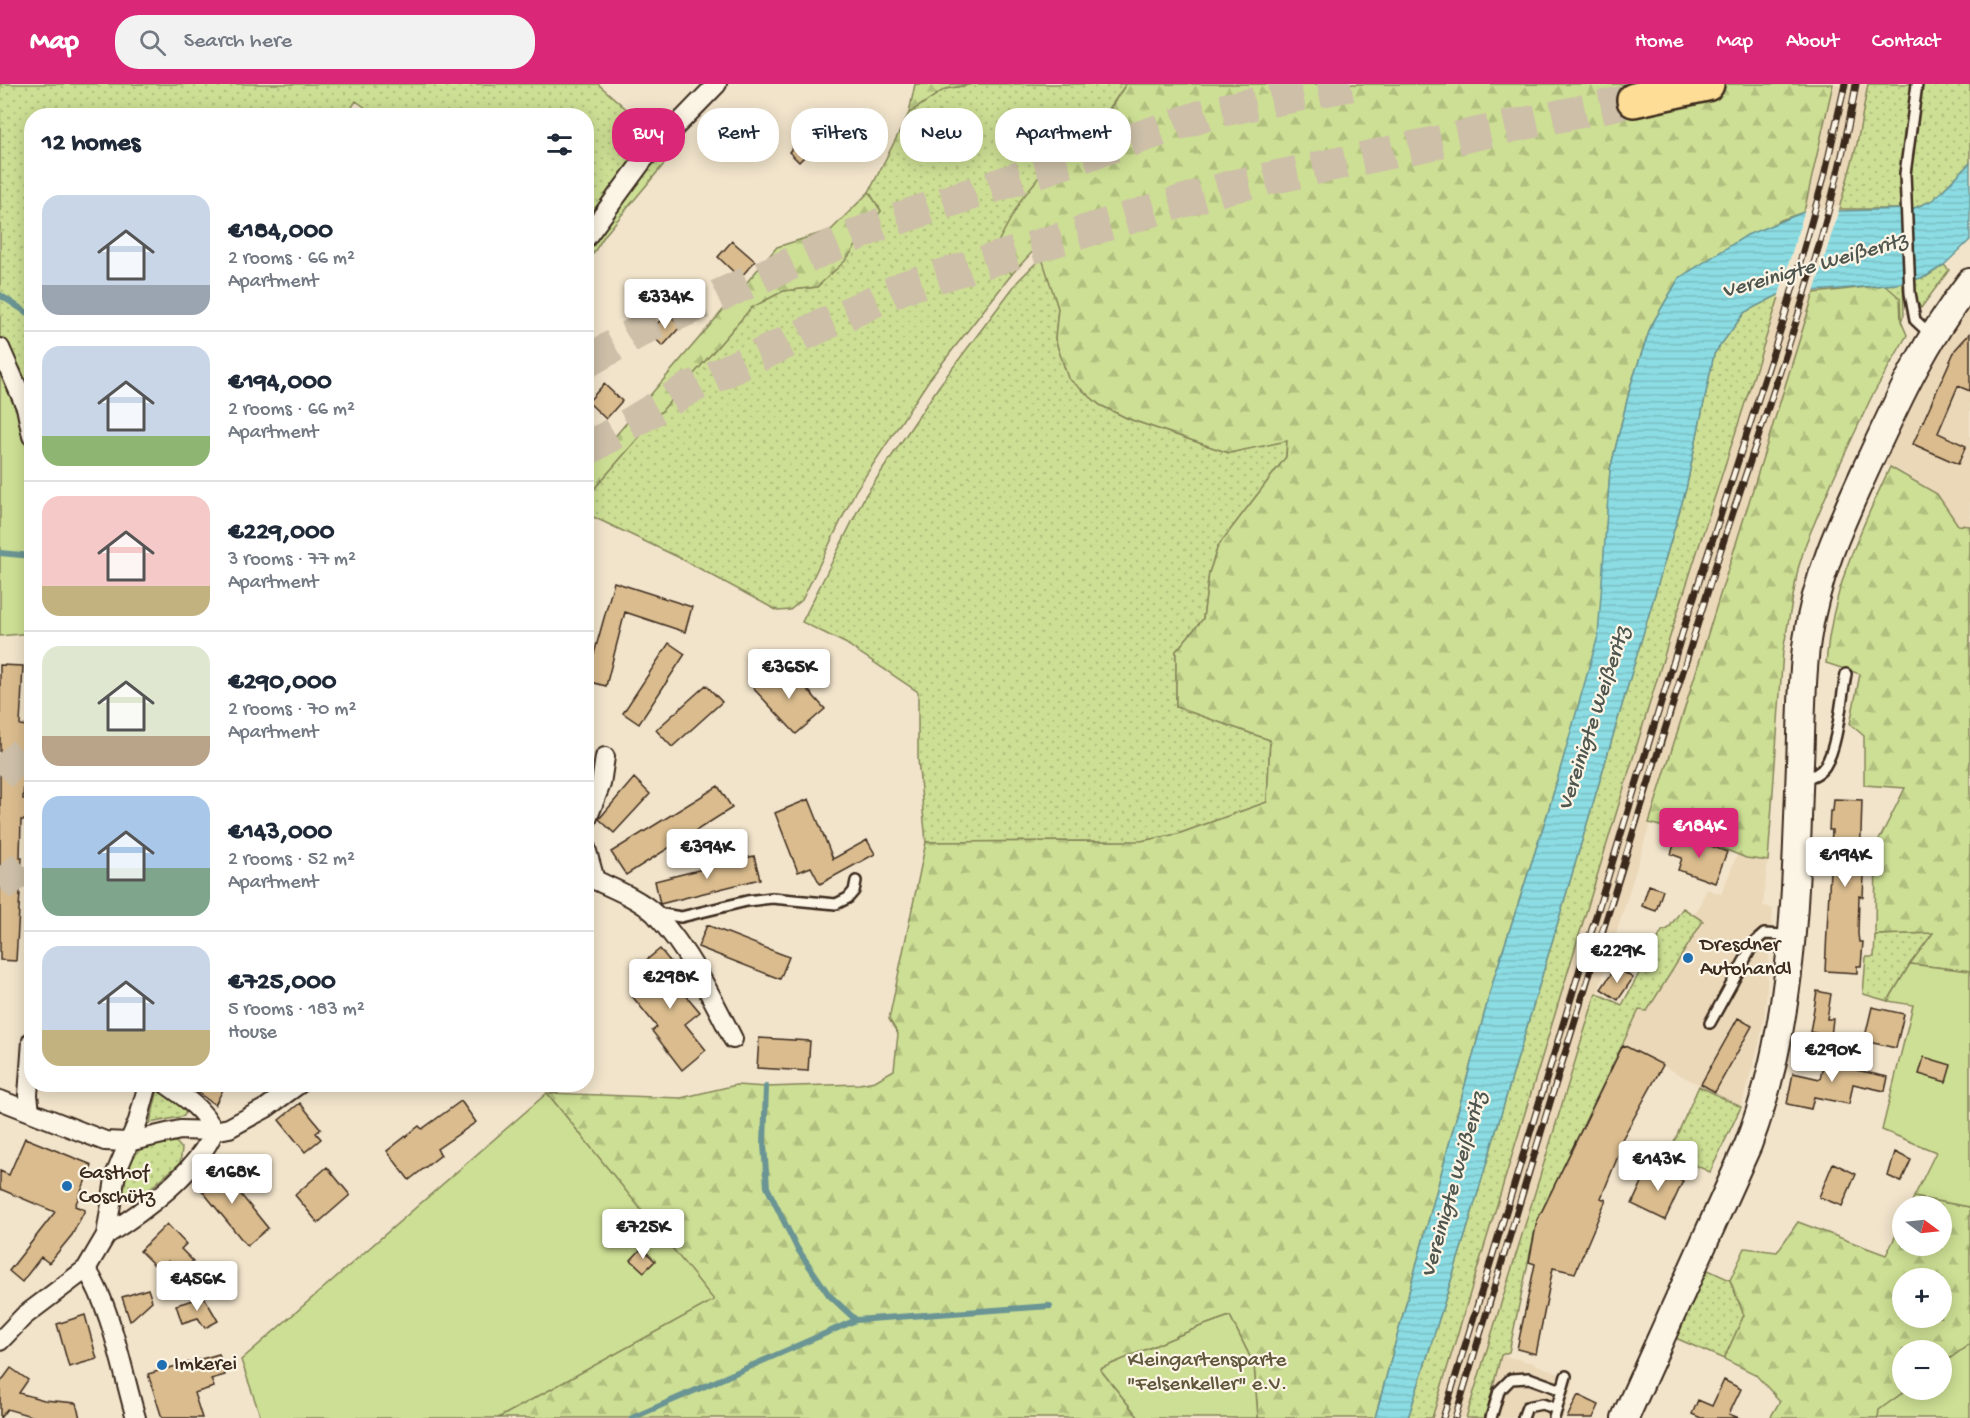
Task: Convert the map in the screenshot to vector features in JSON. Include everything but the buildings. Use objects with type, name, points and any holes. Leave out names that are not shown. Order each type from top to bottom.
[{"type":"highway","points":[[1634,100],[1707,84]]},
{"type":"main road","points":[[1625,1418],[1760,1114],[1779,1044],[1792,935],[1806,641],[1821,573],[1843,518],[1902,390],[1931,335],[1970,282]]},
{"type":"street","points":[[594,227],[644,159],[717,84]]},
{"type":"street","points":[[0,348],[24,402]]},
{"type":"street","points":[[594,802],[601,784],[605,758]]},
{"type":"street","points":[[594,884],[654,913],[703,984],[733,1039]]},
{"type":"street","points":[[28,1092],[30,1112]]},
{"type":"street","points":[[0,1341],[24,1316],[86,1269],[106,1235],[116,1173],[138,1121],[146,1092]]},
{"type":"street","points":[[106,1235],[124,1224],[191,1167],[207,1149],[214,1131],[195,1104],[178,1092]]},
{"type":"street","points":[[0,1100],[105,1141],[128,1142],[180,1130],[214,1131],[244,1120],[287,1092]]},
{"type":"street","points":[[86,1269],[95,1282],[103,1302],[136,1418]]},
{"type":"lane","points":[[1917,84],[1905,174],[1910,293],[1915,320],[1931,335]]},
{"type":"lane","points":[[1800,781],[1815,776],[1825,766],[1832,748],[1846,674]]},
{"type":"lane","points":[[654,913],[681,917],[747,901],[772,898],[836,904],[848,898],[854,891],[856,881]]},
{"type":"lane","points":[[1710,1023],[1754,943],[1764,934],[1792,935]]},
{"type":"lane","points":[[1523,1418],[1527,1407],[1534,1404],[1555,1413],[1566,1376]]},
{"type":"lane","points":[[1491,1418],[1499,1391],[1511,1379],[1529,1378],[1562,1390]]},
{"type":"shaded area","points":[[1833,84],[1868,84],[1857,144],[1809,312],[1466,1418],[1432,1418],[1672,630],[1773,318],[1812,183]]},
{"type":"shaded area","points":[[1970,300],[1970,526],[1958,525],[1937,494],[1903,472],[1881,463],[1914,390]]},
{"type":"shaded area","points":[[1737,855],[1768,861],[1763,905],[1773,909],[1765,1014],[1759,1045],[1741,1107],[1623,1045],[1639,1010],[1703,920],[1695,914],[1707,889],[1721,894]]},
{"type":"shaded area","points":[[1501,1355],[1533,1363],[1574,1380],[1563,1418],[1485,1418]]},
{"type":"green space","points":[[0,84],[598,84],[625,108],[612,108],[612,162],[636,162],[594,218],[594,108],[366,108],[356,101],[351,108],[24,108],[24,437],[21,421],[0,373]]},
{"type":"green space","points":[[915,84],[973,84],[945,89],[916,108],[910,108]]},
{"type":"green space","points":[[973,84],[1126,84],[1110,108],[995,108],[995,162],[1068,162],[993,253],[1012,274],[929,380],[856,490],[802,600],[790,610],[778,611],[680,558],[594,517],[594,489],[751,308],[783,291],[817,287],[881,211],[869,192],[884,162],[888,162],[888,154],[900,131],[900,162],[983,162],[983,108],[916,108],[945,89]]},
{"type":"green space","points":[[1126,84],[1833,84],[1804,212],[1781,220],[1679,278],[1651,326],[1631,384],[1610,470],[1599,636],[1548,812],[1494,978],[1375,1418],[1258,1418],[1254,1365],[1230,1316],[1100,1369],[1139,1418],[498,1418],[713,1300],[547,1093],[681,1098],[736,1085],[766,1087],[859,1084],[875,1081],[894,1070],[898,1034],[889,1019],[926,842],[1141,841],[1178,834],[1267,802],[1270,740],[1176,707],[1176,651],[1203,619],[1209,573],[1218,546],[1286,457],[1287,441],[1229,453],[1129,419],[1100,405],[1068,378],[1055,339],[1058,308],[1040,252],[1036,248],[1012,274],[992,253],[1021,200],[1050,162],[1131,162],[1131,108],[1110,108]]},
{"type":"green space","points":[[1868,84],[1970,84],[1970,163],[1933,200],[1912,209],[1839,209],[1857,144]]},
{"type":"green space","points":[[652,162],[666,162],[605,235],[594,252],[594,237]]},
{"type":"green space","points":[[869,192],[881,211],[845,261],[817,287],[783,291],[751,308],[594,489],[594,461],[777,247],[831,230]]},
{"type":"green space","points":[[1043,256],[1058,308],[1055,339],[1068,377],[1100,405],[1129,419],[1229,453],[1287,440],[1286,457],[1218,546],[1209,573],[1203,619],[1176,651],[1176,707],[1270,740],[1267,802],[1178,834],[1141,841],[926,842],[918,759],[918,692],[845,643],[802,622],[865,496],[939,386],[1018,281]]},
{"type":"green space","points":[[1944,265],[1949,270],[1921,308],[1916,300],[1915,279],[1926,277]]},
{"type":"green space","points":[[1903,282],[1904,315],[1901,321],[1899,298],[1885,288],[1885,285]]},
{"type":"green space","points":[[1885,285],[1900,298],[1901,321],[1907,335],[1871,398],[1806,543],[1798,569],[1783,651],[1768,861],[1746,858],[1688,834],[1649,823],[1814,293]]},
{"type":"green space","points":[[1780,294],[1672,630],[1432,1418],[1408,1418],[1465,1236],[1686,489],[1714,354],[1745,312]]},
{"type":"green space","points":[[0,373],[21,421],[24,435],[24,634],[0,636]]},
{"type":"green space","points":[[1890,467],[1937,494],[1958,525],[1970,526],[1970,971],[1910,964],[1933,933],[1875,935],[1876,846],[1905,788],[1864,785],[1864,736],[1850,724],[1860,674],[1826,663],[1834,610],[1841,586],[1858,539]]},
{"type":"green space","points":[[1683,908],[1703,921],[1647,1011],[1639,1010],[1537,1221],[1509,1352],[1501,1355],[1485,1418],[1466,1418],[1596,993],[1622,1005],[1662,931],[1668,929]]},
{"type":"green space","points":[[1934,933],[1910,964],[1888,1001],[1863,994],[1866,957],[1874,957],[1875,935]]},
{"type":"green space","points":[[1910,964],[1970,971],[1970,1207],[1952,1204],[1952,1196],[1914,1196],[1936,1152],[1882,1130],[1913,1005],[1888,1001]]},
{"type":"green space","points":[[1699,1086],[1741,1107],[1710,1172],[1669,1153]]},
{"type":"green space","points":[[157,1092],[168,1092],[187,1108],[184,1116],[150,1123]]},
{"type":"green space","points":[[547,1093],[714,1300],[498,1418],[261,1418],[241,1360]]},
{"type":"green space","points":[[176,1142],[182,1149],[180,1163],[139,1198],[132,1200],[126,1197],[125,1183],[130,1165],[137,1153],[147,1147]]},
{"type":"green space","points":[[1952,1204],[1970,1207],[1970,1344],[1952,1357],[1952,1340],[1892,1340],[1893,1400],[1880,1410],[1878,1418],[1770,1418],[1780,1401],[1755,1374],[1724,1359],[1744,1315],[1730,1280],[1745,1248],[1777,1252],[1798,1222],[1886,1255],[1892,1243],[1892,1256],[1952,1256]]},
{"type":"green space","points":[[1695,1264],[1730,1280],[1744,1315],[1724,1359],[1664,1333]]},
{"type":"green space","name":"Kleingartensparte \"Felsenkeller\" e.V.","points":[[1230,1316],[1254,1365],[1258,1418],[1139,1418],[1100,1369],[1199,1327]]},
{"type":"green space","points":[[1970,1344],[1970,1418],[1878,1418],[1879,1410],[1893,1400],[1952,1400],[1952,1357]]},
{"type":"water","name":"Vereinigte Weißeritz","points":[[1970,163],[1970,240],[1944,265],[1925,277],[1897,284],[1780,294],[1745,312],[1714,354],[1686,489],[1465,1236],[1408,1418],[1375,1418],[1494,978],[1548,812],[1598,636],[1610,470],[1631,384],[1651,326],[1679,278],[1747,235],[1804,212],[1912,209],[1933,200]]},
{"type":"pier","points":[[1840,206],[1813,296],[1778,298],[1805,209]]},
{"type":"waterway","points":[[0,295],[24,311]]},
{"type":"waterway","points":[[0,553],[24,555]]},
{"type":"waterway","points":[[766,1087],[764,1144],[767,1187],[797,1248],[829,1295],[856,1320]]},
{"type":"waterway","points":[[632,1418],[856,1320],[1050,1306]]},
{"type":"tunnel","points":[[594,357],[643,329],[879,225],[1217,111],[1355,84]]},
{"type":"tunnel","points":[[594,445],[688,389],[904,287],[1229,187],[1634,100]]},
{"type":"tunnel","points":[[0,775],[24,752]]},
{"type":"tunnel","points":[[0,888],[24,866]]},
{"type":"railway","points":[[1443,1418],[1682,634],[1784,319],[1824,177],[1845,84]]},
{"type":"railway","points":[[1455,1418],[1680,679],[1812,270],[1844,147],[1856,84]]},
{"type":"place","name":"Dresdner Autohandl","points":[[1688,958]]},
{"type":"place","name":"Gasthof Coschütz","points":[[67,1186]]},
{"type":"place","name":"Imkerei","points":[[162,1365]]}]
